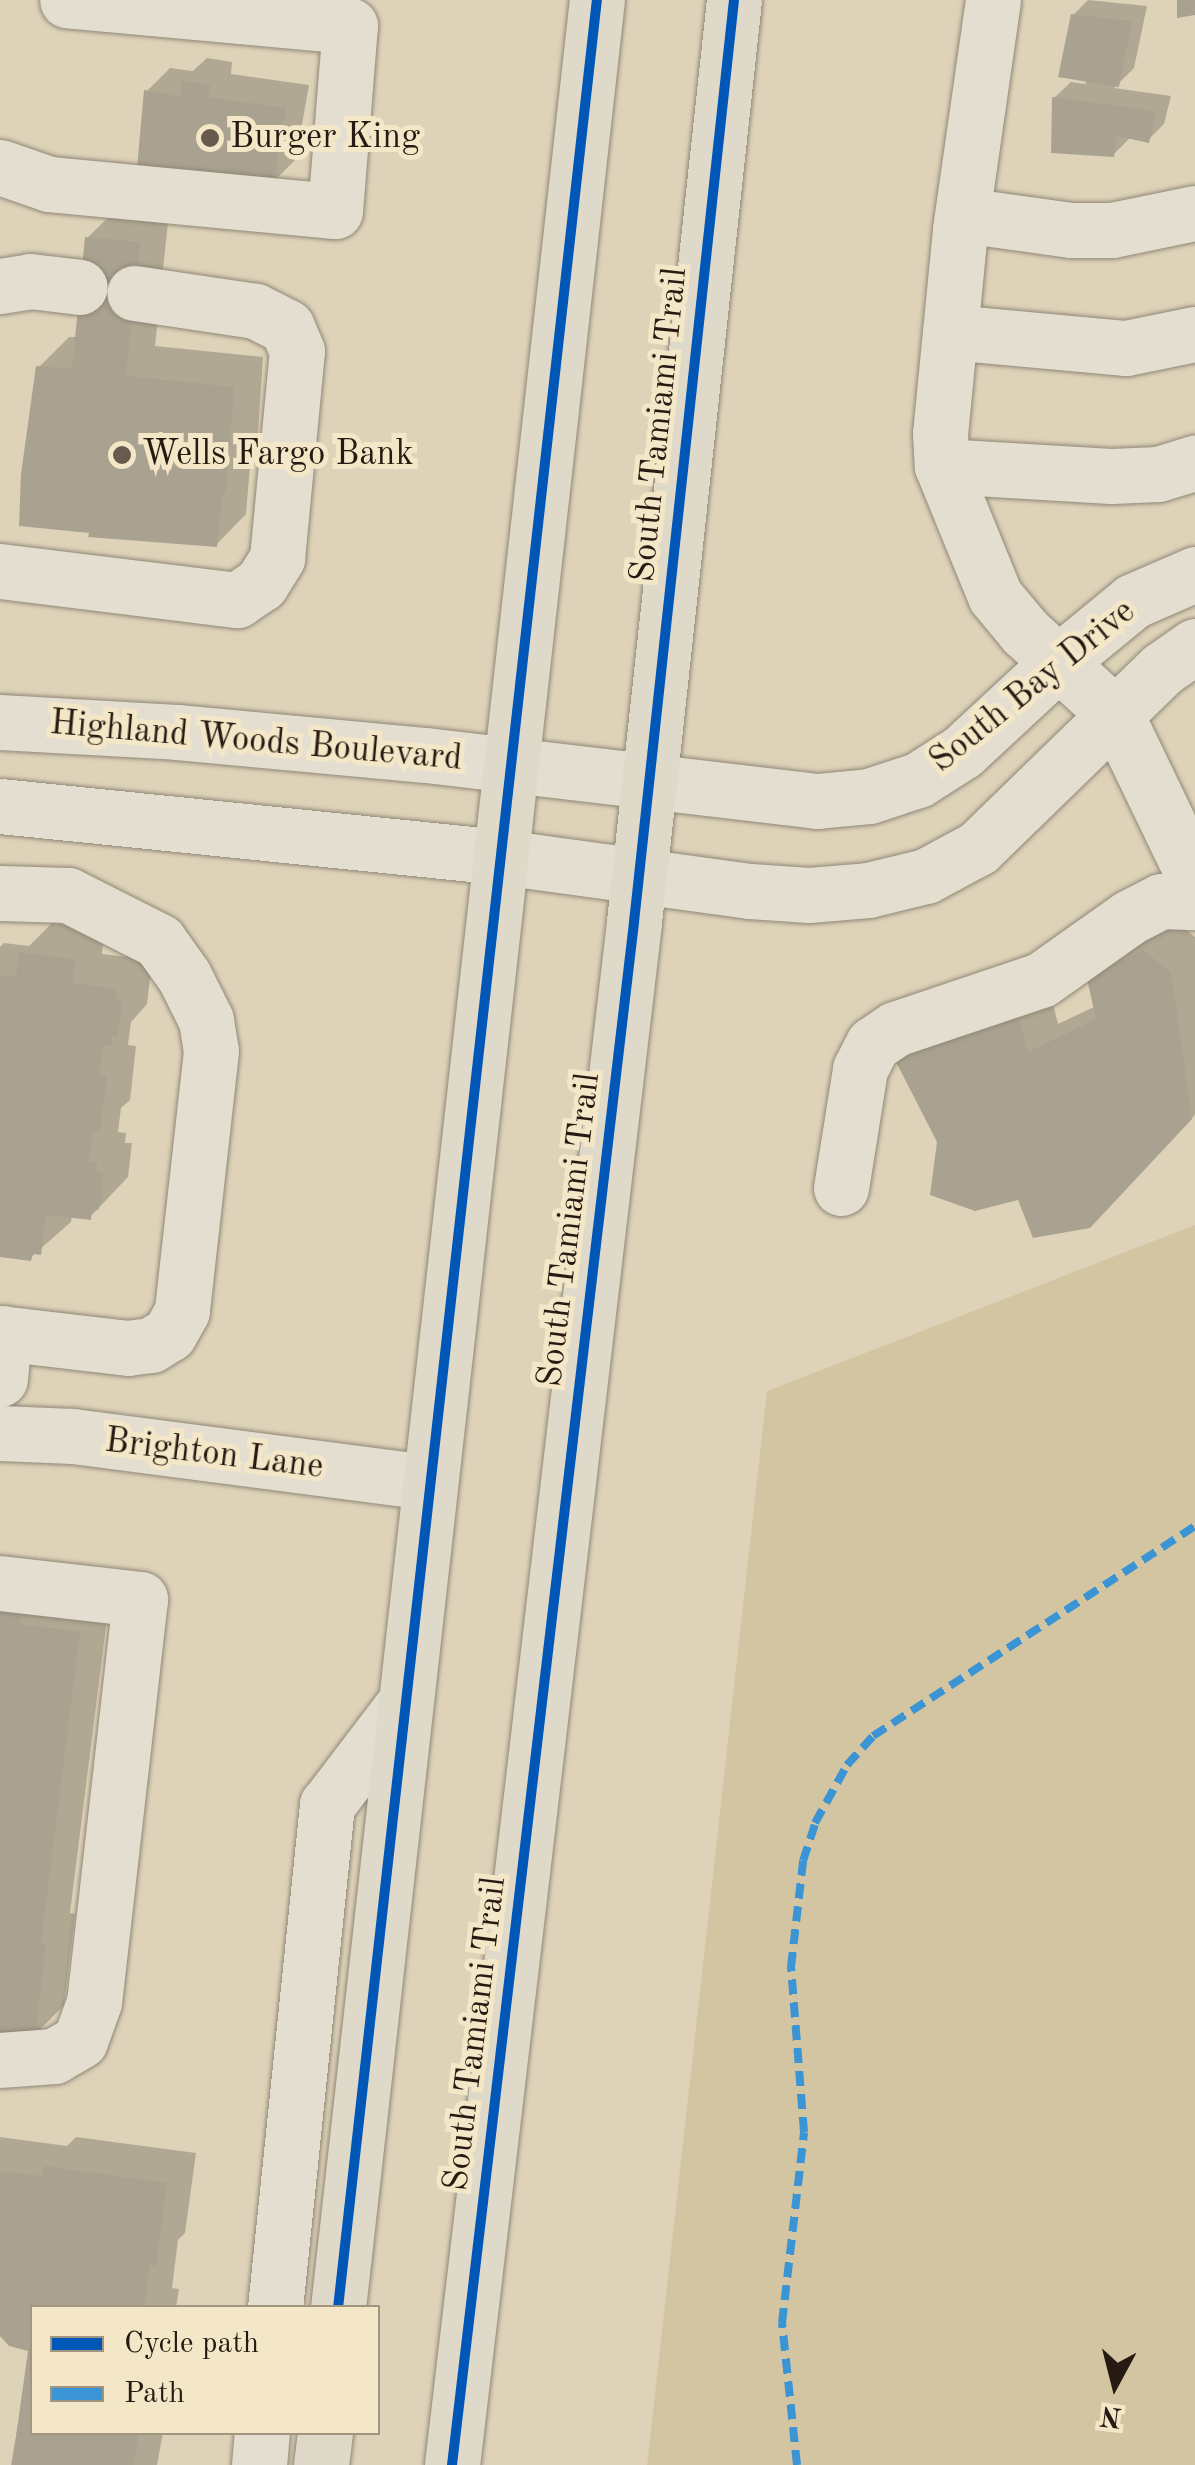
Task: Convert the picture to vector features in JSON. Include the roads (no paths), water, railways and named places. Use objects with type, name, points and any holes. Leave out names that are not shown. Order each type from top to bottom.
[{"type":"main road","points":[[338,2305],[597,0]]},
{"type":"main road","name":"South Tamiami Trail","points":[[452,2465],[639,876],[734,0]]},
{"type":"main road","points":[[322,2465],[325,2435]]},
{"type":"street","points":[[0,167],[49,184],[335,211],[350,26],[67,0]]},
{"type":"street","points":[[993,0],[950,332],[940,433],[942,466],[995,596],[1024,632],[1060,660],[1116,715],[1195,879]]},
{"type":"street","points":[[963,215],[1070,230],[1112,230],[1195,212]]},
{"type":"street","points":[[0,286],[30,282],[80,288]]},
{"type":"street","points":[[0,571],[238,600],[260,584],[277,558],[297,350],[287,327],[255,311],[134,294]]},
{"type":"street","points":[[950,332],[1126,348],[1195,334]]},
{"type":"street","points":[[942,466],[1111,476],[1158,474],[1195,463]]},
{"type":"street","name":"South Bay Drive","points":[[513,763],[816,801],[869,796],[918,780],[962,752],[1060,660],[1133,601],[1195,574]]},
{"type":"street","name":"South Bay Drive","points":[[500,857],[809,894],[868,890],[926,876],[978,848],[1162,669],[1195,646]]},
{"type":"street","name":"Highland Woods Boulevard","points":[[0,722],[177,732],[513,763]]},
{"type":"street","points":[[0,806],[500,857]]},
{"type":"street","points":[[0,893],[68,896],[159,941],[184,976],[206,1020],[211,1051],[182,1311],[169,1334],[152,1345],[128,1348],[2,1348]]},
{"type":"street","points":[[841,1188],[860,1068],[873,1044],[895,1029],[1041,980],[1130,916],[1161,901],[1195,902]]},
{"type":"street","name":"Brighton Lane","points":[[0,1434],[73,1436],[428,1482]]},
{"type":"street","points":[[0,1583],[140,1599],[94,2002],[80,2041],[54,2056],[0,2060]]},
{"type":"street","points":[[276,2305],[327,1806],[404,1704]]},
{"type":"street","points":[[259,2465],[262,2435]]},
{"type":"place","name":"Burger King","points":[[210,138]]},
{"type":"place","name":"Wells Fargo Bank","points":[[122,455]]}]
